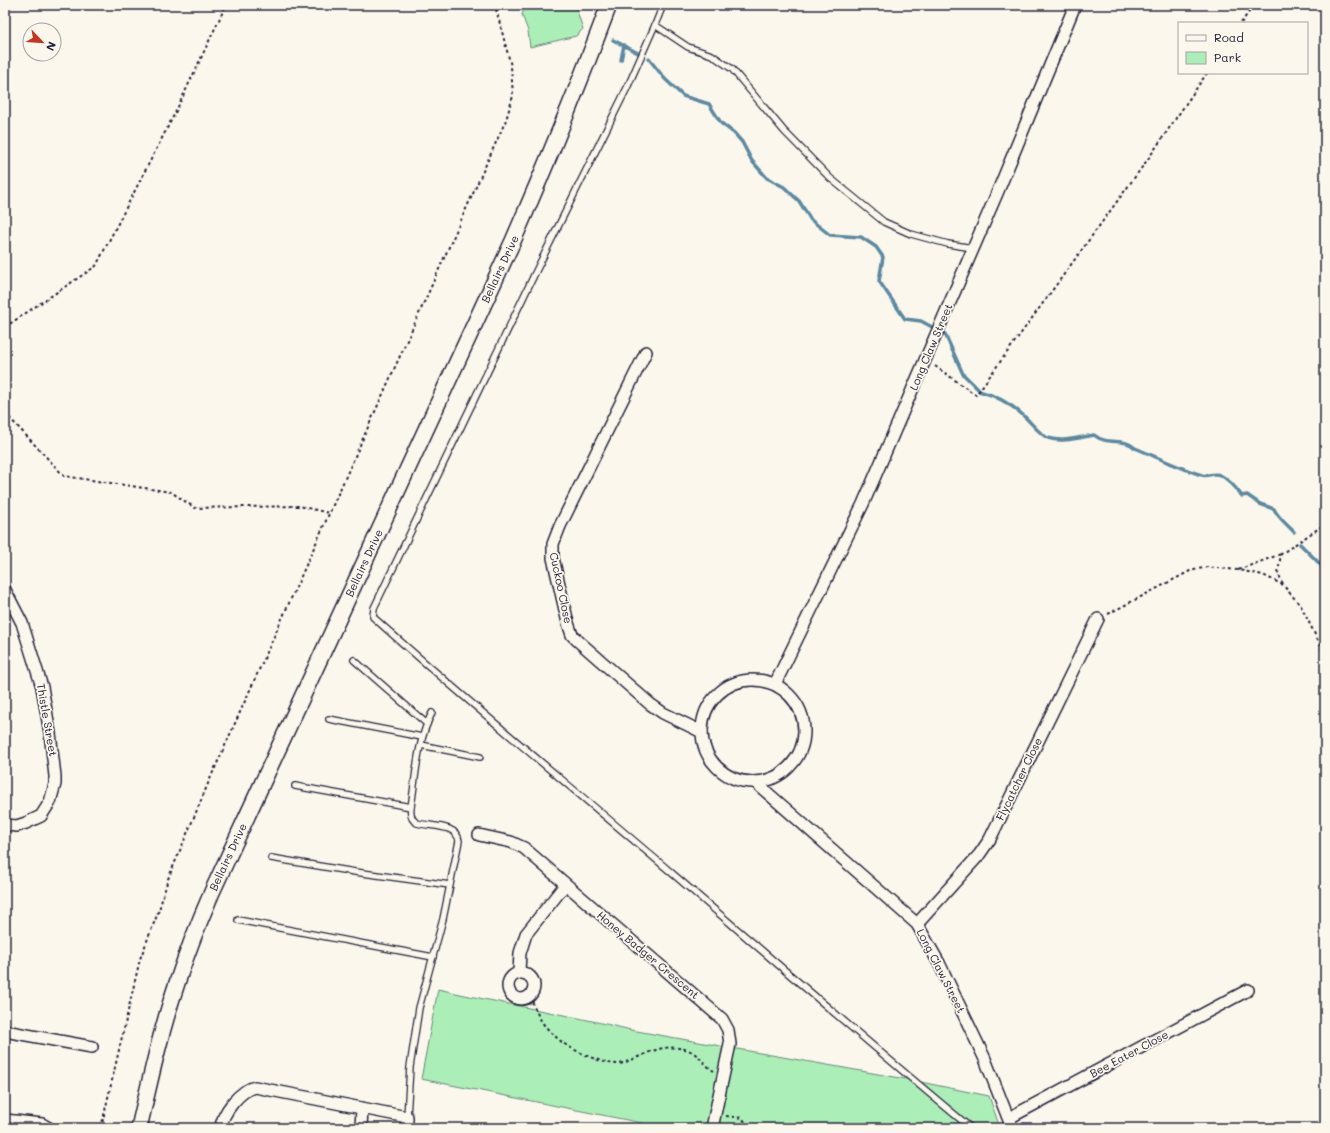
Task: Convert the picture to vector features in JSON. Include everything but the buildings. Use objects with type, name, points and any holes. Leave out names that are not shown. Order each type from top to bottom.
[{"type":"street","name":"Bellairs Drive","points":[[139,1128],[176,984],[197,927],[516,234],[584,71],[609,5]]},
{"type":"street","name":"Long Claw Street","points":[[775,684],[863,504],[928,356],[1075,5]]},
{"type":"street","name":"Cuckoo Close","points":[[646,352],[560,526],[554,544],[553,558],[572,635],[657,709],[702,732]]},
{"type":"street","name":"Thistle Street","points":[[5,590],[22,623],[42,688],[50,733],[55,776],[50,802],[40,816],[26,824],[17,826],[5,825]]},
{"type":"street","name":"Flycatcher Close","points":[[916,924],[979,855],[990,839],[1098,618]]},
{"type":"street","points":[[758,680],[775,684],[789,694],[799,707],[804,724],[804,741],[797,757],[786,770],[771,779],[755,782],[741,781],[729,776],[718,768],[709,758],[704,745],[702,732],[705,715],[712,700],[725,688],[741,681],[758,680]]},
{"type":"street","name":"Long Claw Street","points":[[755,782],[916,924],[939,964],[985,1059],[1011,1123]]},
{"type":"street","name":"Honey Badger Crescent","points":[[479,835],[511,842],[528,852],[722,1019],[728,1030],[730,1040],[712,1128]]},
{"type":"street","points":[[519,972],[520,953],[526,934],[565,885]]},
{"type":"street","points":[[519,972],[527,974],[533,980],[534,989],[530,996],[522,999],[513,997],[510,993],[508,985],[511,977],[519,972]]},
{"type":"street","name":"Bee Eater Close","points":[[1011,1123],[1248,990]]},
{"type":"street","points":[[5,1031],[92,1047]]},
{"type":"street","points":[[221,1128],[223,1119],[230,1107],[245,1091],[255,1087],[407,1117],[407,1128]]},
{"type":"street","points":[[361,1128],[362,1108]]},
{"type":"street","points":[[5,1120],[42,1124],[49,1128]]},
{"type":"lane","points":[[663,5],[628,86],[536,271],[374,608],[373,617],[457,691],[877,1051],[971,1128]]},
{"type":"lane","points":[[655,25],[688,47],[712,55],[732,69],[784,131],[830,178],[884,222],[911,234],[948,244],[973,248]]},
{"type":"lane","points":[[354,660],[427,724]]},
{"type":"lane","points":[[407,1117],[410,1067],[419,1008],[433,957],[459,841],[455,832],[450,829],[420,824],[415,821],[412,816],[411,808],[422,737],[432,713]]},
{"type":"lane","points":[[329,719],[422,737]]},
{"type":"lane","points":[[421,745],[480,757]]},
{"type":"lane","points":[[295,786],[411,808]]},
{"type":"lane","points":[[271,858],[355,872],[450,885]]},
{"type":"lane","points":[[238,920],[433,957]]},
{"type":"path","points":[[5,327],[96,266],[176,111],[226,5]]},
{"type":"path","points":[[101,1128],[140,959],[159,910],[168,879],[210,779],[506,120],[513,96],[511,66],[495,5]]},
{"type":"path","points":[[1242,22],[1254,5]]},
{"type":"path","points":[[928,356],[976,394],[1148,159],[1206,74]]},
{"type":"path","points":[[5,413],[64,476],[171,492],[195,508],[299,506],[329,513]]},
{"type":"path","points":[[1238,570],[1281,554],[1325,524]]},
{"type":"path","points":[[1281,554],[1278,573],[1283,585],[1301,606],[1325,655]]},
{"type":"path","points":[[1098,618],[1123,607],[1190,571],[1207,567],[1238,570],[1263,575],[1283,585]]},
{"type":"path","points":[[530,996],[544,1025],[563,1042],[574,1049],[606,1062],[622,1064],[664,1047],[678,1048],[689,1050],[698,1056],[714,1072],[724,1074]]},
{"type":"path","points":[[715,1116],[742,1118],[750,1128]]},
{"type":"green space","points":[[525,5],[575,5],[583,29],[576,36],[530,47],[528,31],[522,15]]},
{"type":"green space","points":[[438,989],[631,1030],[906,1079],[989,1096],[1000,1128],[667,1128],[421,1079]]},
{"type":"waterway","points":[[613,40],[640,54]]},
{"type":"waterway","points":[[621,60],[624,45]]},
{"type":"waterway","points":[[649,59],[665,79],[683,96],[709,104],[721,123],[734,133],[742,142],[752,161],[767,178],[784,187],[799,201],[811,220],[830,235],[861,237],[876,247],[883,257],[879,281],[905,319],[921,321],[945,334],[963,374],[978,389]]},
{"type":"waterway","points":[[979,391],[993,396],[1011,406],[1022,414],[1045,437],[1065,440],[1094,435],[1104,440],[1126,443],[1168,462],[1202,475],[1220,475],[1229,481],[1242,496],[1247,495],[1260,504],[1274,509],[1281,519],[1294,532]]},
{"type":"waterway","points":[[1300,544],[1325,569]]}]
